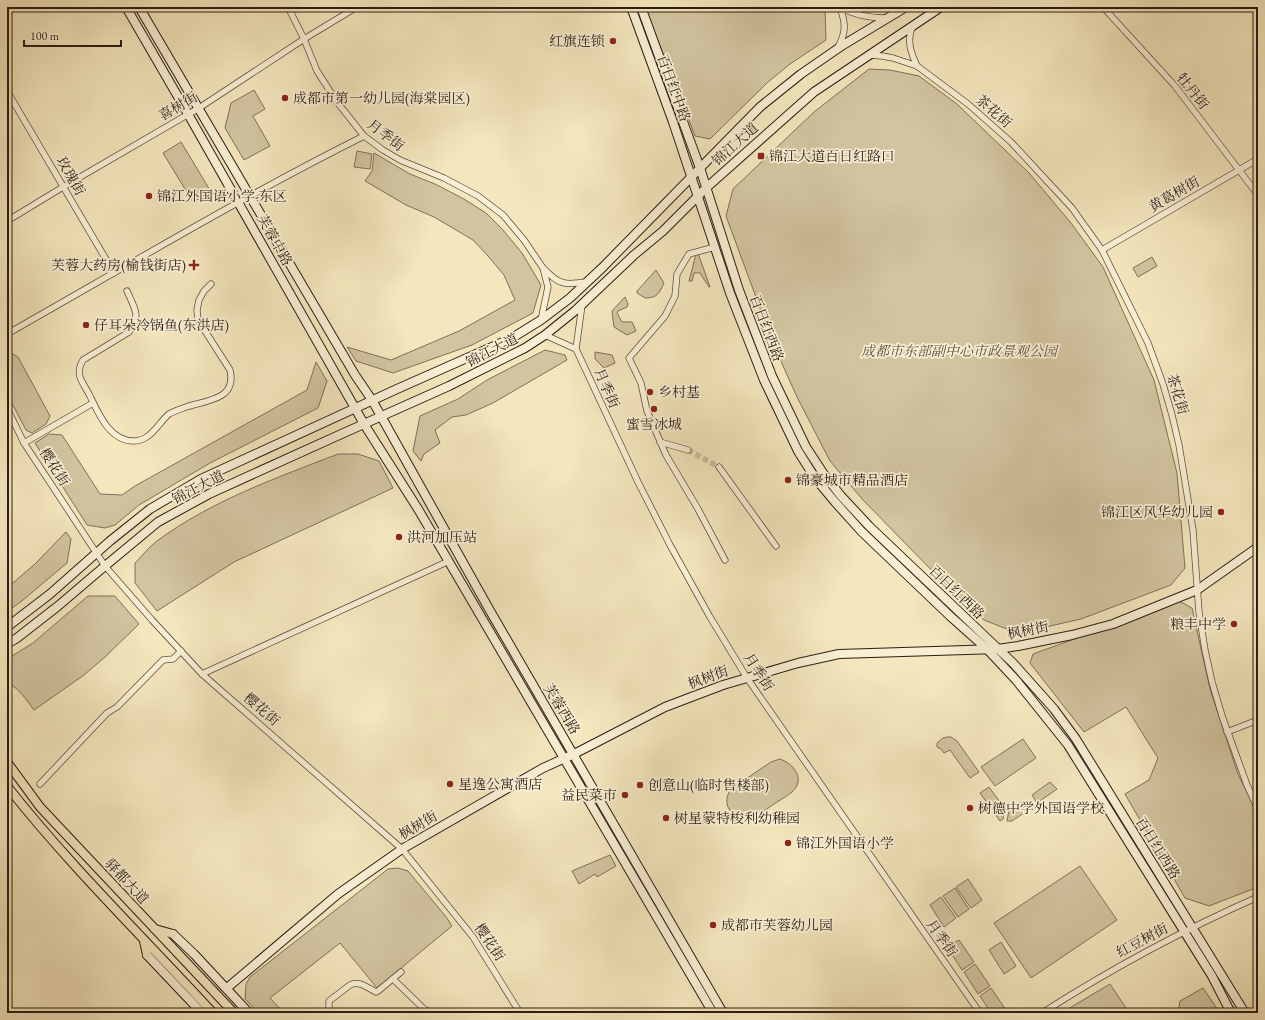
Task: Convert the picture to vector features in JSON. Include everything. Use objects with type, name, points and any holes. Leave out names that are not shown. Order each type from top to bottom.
[{"type":"main road","name":"芙蓉中路","points":[[126,7],[364,424]]},
{"type":"main road","name":"芙蓉中路","points":[[139,7],[355,375],[372,400],[380,417]]},
{"type":"main road","name":"百日红中路","points":[[631,7],[673,122],[691,178]]},
{"type":"main road","name":"百日红中路","points":[[641,7],[700,168]]},
{"type":"main road","name":"锦江大道","points":[[7,627],[50,594],[96,553],[150,509],[201,479],[354,408],[512,338],[541,320],[570,298],[602,268],[760,107],[800,74],[906,7]]},
{"type":"main road","name":"锦江大道","points":[[7,644],[58,606],[164,518],[209,494],[449,386],[525,348],[545,335],[582,305],[634,255],[663,231],[706,188],[814,92],[941,7]]},
{"type":"main road","name":"百日红西路","points":[[700,168],[739,290],[772,376],[806,447],[841,496],[869,526],[1013,663],[1054,710],[1076,739],[1245,1013]]},
{"type":"main road","name":"百日红西路","points":[[691,178],[730,293],[764,380],[798,451],[816,478],[862,532],[987,649],[1016,680],[1068,745],[1212,976],[1231,1013]]},
{"type":"main road","name":"芙蓉西路","points":[[380,417],[489,609],[724,1013]]},
{"type":"main road","name":"芙蓉西路","points":[[364,424],[449,561],[713,1013]]},
{"type":"main road","name":"枫树街","points":[[227,988],[338,894],[402,849],[543,768],[574,754],[664,707],[723,685],[798,663],[839,654],[998,649],[1072,635],[1113,624],[1197,590],[1258,547]]},
{"type":"main road","name":"驿都大道","points":[[7,762],[40,807],[153,929],[234,1013]]},
{"type":"main road","name":"驿都大道","points":[[7,786],[33,819],[97,890],[213,1013]]},
{"type":"main road","points":[[153,929],[173,934],[227,988],[249,1013]]},
{"type":"main road","points":[[144,940],[147,954],[202,1013]]},
{"type":"street","name":"月季街","points":[[288,7],[304,39],[317,71],[337,102],[364,136],[400,160],[444,178],[478,196],[503,215],[524,240],[543,268],[548,287],[541,320]]},
{"type":"street","name":"喜树街","points":[[7,221],[199,108],[304,39],[357,7]]},
{"type":"street","points":[[839,7],[852,13],[864,16],[888,18]]},
{"type":"street","points":[[838,49],[843,38],[844,27],[844,17],[839,7]]},
{"type":"street","name":"牡丹街","points":[[1102,7],[1175,86],[1258,195]]},
{"type":"street","points":[[915,24],[909,34],[909,44],[917,66]]},
{"type":"street","name":"茶花街","points":[[862,59],[871,55],[882,56],[901,60],[917,66],[968,104],[1011,142],[1072,208],[1102,250],[1148,343],[1163,384],[1172,415],[1179,445],[1193,530],[1197,590],[1205,650],[1212,682],[1227,732],[1247,785],[1258,809]]},
{"type":"street","name":"玫瑰街","points":[[7,92],[114,273]]},
{"type":"street","points":[[7,334],[250,196],[364,136]]},
{"type":"street","name":"黄葛树街","points":[[1102,250],[1258,159]]},
{"type":"street","points":[[715,246],[689,254],[677,274],[675,296],[665,316],[629,358],[641,383],[647,411],[666,455],[698,509],[725,560]]},
{"type":"street","points":[[543,268],[553,279],[562,283],[573,284],[586,282]]},
{"type":"street","points":[[127,291],[136,309],[137,315],[133,328],[84,360],[78,373],[93,403],[112,433],[119,438],[128,441],[138,441],[146,437],[154,430],[170,413],[218,398],[224,395],[228,390],[232,377],[230,370],[198,320],[197,310],[199,300],[204,291],[211,284]]},
{"type":"street","points":[[545,335],[576,349],[582,305]]},
{"type":"street","name":"月季街","points":[[576,349],[638,482],[670,546],[710,617],[747,678],[980,1013]]},
{"type":"street","points":[[24,443],[93,403]]},
{"type":"street","name":"樱花街","points":[[7,408],[24,443],[105,566],[202,674],[402,849],[473,937],[520,1013]]},
{"type":"street","points":[[660,442],[688,450]]},
{"type":"street","points":[[719,467],[776,546]]},
{"type":"street","points":[[202,674],[449,561]]},
{"type":"street","points":[[40,784],[107,712],[117,707],[163,660],[172,659],[181,651]]},
{"type":"street","points":[[1227,732],[1258,720]]},
{"type":"street","name":"红豆树街","points":[[1042,1013],[1119,966],[1184,931],[1258,897]]},
{"type":"street","points":[[330,1013],[329,1001],[350,985],[357,983],[376,992],[401,972]]},
{"type":"street","points":[[393,979],[430,1013]]},
{"type":"green space","points":[[645,7],[825,7],[826,40],[790,64],[767,83],[710,139],[695,136]]},
{"type":"green space","name":"成都市东部副中心市政景观公园","points":[[869,69],[890,70],[919,76],[957,104],[1029,173],[1071,223],[1103,267],[1154,380],[1177,473],[1185,568],[1171,585],[1081,619],[1024,632],[1004,628],[984,620],[947,586],[863,500],[830,461],[797,397],[774,346],[726,216],[733,189],[814,112]]},
{"type":"green space","points":[[254,90],[265,109],[253,116],[270,146],[244,160],[225,128],[231,103]]},
{"type":"green space","points":[[181,142],[211,192],[193,202],[163,153]]},
{"type":"green space","points":[[357,151],[372,154],[370,169],[354,167]]},
{"type":"green space","points":[[374,153],[410,174],[435,184],[464,199],[486,213],[503,230],[522,253],[541,285],[533,313],[472,345],[393,373],[356,361],[347,347],[391,360],[459,331],[515,300],[504,275],[473,240],[434,217],[406,205],[365,181],[372,171]]},
{"type":"green space","points":[[698,253],[710,287],[700,273],[694,273],[692,281],[689,281],[696,254]]},
{"type":"green space","points":[[1152,257],[1157,266],[1138,277],[1133,268]]},
{"type":"green space","points":[[656,270],[664,283],[657,295],[645,298],[637,293],[637,291]]},
{"type":"green space","points":[[625,297],[628,304],[627,307],[618,311],[617,313],[622,322],[632,322],[636,331],[627,335],[614,327],[612,311]]},
{"type":"green space","points":[[545,350],[565,355],[567,360],[493,403],[466,415],[452,417],[435,430],[440,443],[424,454],[421,461],[413,451],[420,416],[458,399],[487,380]]},
{"type":"green space","points":[[595,352],[612,355],[615,363],[604,368],[595,359]]},
{"type":"green space","points":[[7,353],[18,357],[50,416],[46,424],[32,433],[26,430],[7,394]]},
{"type":"green space","points":[[316,362],[327,381],[318,408],[210,463],[139,505],[115,525],[105,528],[87,525],[35,443],[49,434],[62,435],[100,494],[122,495],[135,486],[307,390]]},
{"type":"green space","points":[[338,454],[358,454],[379,461],[393,488],[234,562],[157,611],[135,583],[135,563],[154,543],[178,527],[222,502],[291,472]]},
{"type":"green space","points":[[66,532],[71,539],[67,563],[7,612],[7,588],[35,564]]},
{"type":"green space","points":[[88,596],[115,596],[139,624],[84,675],[34,710],[19,691],[7,682],[7,659],[33,643]]},
{"type":"green space","points":[[1179,601],[1192,608],[1210,689],[1238,774],[1258,815],[1258,887],[1209,906],[1185,898],[1125,794],[1149,780],[1158,758],[1126,707],[1084,732],[1030,663],[1033,654]]},
{"type":"green space","points":[[951,737],[957,741],[979,772],[970,778],[950,750],[944,753],[937,747],[937,743],[943,738]]},
{"type":"green space","points":[[1023,739],[1036,758],[995,786],[981,767]]},
{"type":"green space","points":[[780,759],[790,764],[794,768],[798,777],[796,787],[792,792],[754,817],[744,819],[733,813],[728,807],[727,801],[728,793],[731,789],[771,762]]},
{"type":"green space","points":[[1050,782],[1057,789],[1037,803],[1032,795]]},
{"type":"green space","points":[[989,787],[1005,809],[1003,819],[1000,821],[980,793]]},
{"type":"green space","points":[[1024,800],[1030,809],[1012,821],[1007,821],[1009,810]]},
{"type":"green space","points":[[610,855],[616,866],[597,877],[595,874],[579,884],[572,871]]},
{"type":"green space","points":[[1080,866],[1117,920],[1031,978],[994,923]]},
{"type":"green space","points":[[398,868],[408,871],[452,926],[377,988],[340,943],[270,998],[284,1013],[259,1013],[245,999],[246,984],[250,977],[388,869]]},
{"type":"green space","points":[[968,879],[982,900],[971,908],[956,887]]},
{"type":"green space","points":[[955,888],[969,909],[958,917],[943,896]]},
{"type":"green space","points":[[941,897],[956,918],[944,927],[930,905]]},
{"type":"green space","points":[[959,940],[974,962],[962,970],[947,947]]},
{"type":"green space","points":[[1001,942],[1016,966],[1004,974],[989,950]]},
{"type":"green space","points":[[975,964],[990,986],[978,994],[964,972]]},
{"type":"green space","points":[[1110,984],[1128,1011],[1068,1009]]},
{"type":"green space","points":[[991,988],[1006,1010],[1002,1013],[991,1013],[980,996]]},
{"type":"green space","points":[[1203,988],[1220,1013],[1178,1013],[1180,1001]]},
{"type":"tunnel","points":[[688,450],[719,467]]},
{"type":"place","name":"红旗连锁","points":[[613,41]]},
{"type":"place","name":"成都市第一幼儿园(海棠园区)","points":[[285,98]]},
{"type":"place","name":"锦江大道百日红路口","points":[[761,156]]},
{"type":"place","name":"锦江外国语小学-东区","points":[[149,196]]},
{"type":"place","name":"芙蓉大药房(榆钱街店)","points":[[194,265]]},
{"type":"place","name":"仔耳朵冷锅鱼(东洪店)","points":[[86,325]]},
{"type":"place","name":"乡村基","points":[[650,392]]},
{"type":"place","name":"蜜雪冰城","points":[[654,409]]},
{"type":"place","name":"锦豪城市精品酒店","points":[[788,480]]},
{"type":"place","name":"锦江区风华幼儿园","points":[[1221,512]]},
{"type":"place","name":"洪河加压站","points":[[399,537]]},
{"type":"place","name":"粮丰中学","points":[[1234,624]]},
{"type":"place","name":"星逸公寓酒店","points":[[450,784]]},
{"type":"place","name":"创意山(临时售楼部)","points":[[640,785]]},
{"type":"place","name":"益民菜市","points":[[625,795]]},
{"type":"place","name":"树德中学外国语学校","points":[[970,808]]},
{"type":"place","name":"树星蒙特梭利幼稚园","points":[[666,818]]},
{"type":"place","name":"锦江外国语小学","points":[[788,843]]},
{"type":"place","name":"成都市芙蓉幼儿园","points":[[713,925]]}]
